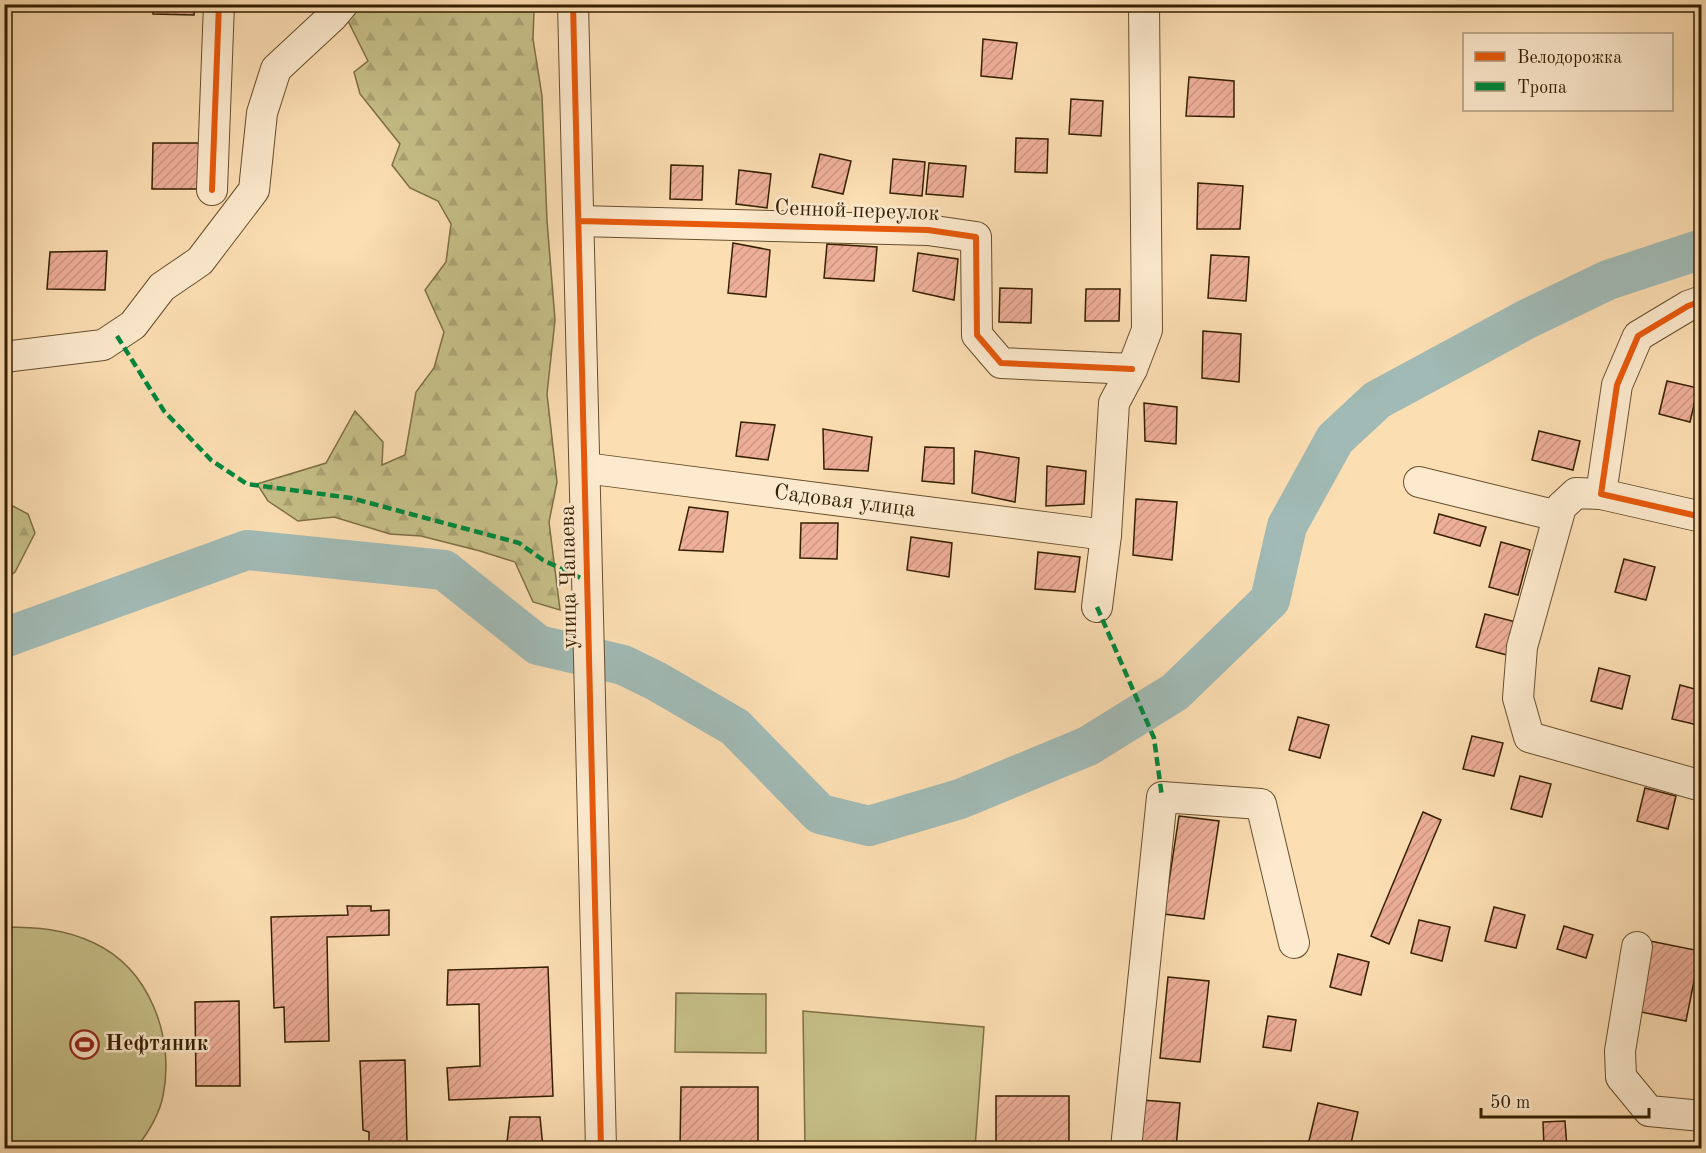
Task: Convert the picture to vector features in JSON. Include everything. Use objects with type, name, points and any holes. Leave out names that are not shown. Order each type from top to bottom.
[{"type":"street","points":[[212,190],[219,4]]},
{"type":"street","points":[[4,357],[103,345],[133,325],[162,287],[200,261],[254,190],[262,113],[276,69],[343,4]]},
{"type":"street","name":"улица Чапаева","points":[[573,4],[601,1149]]},
{"type":"street","points":[[1097,608],[1106,535],[1114,403],[1132,369],[1147,330],[1144,4]]},
{"type":"street","name":"Сенной переулок","points":[[579,221],[928,230],[976,237],[977,335],[1001,363],[1132,369]]},
{"type":"street","points":[[1601,494],[1617,385],[1638,336],[1688,306],[1701,301]]},
{"type":"street","name":"Садовая улица","points":[[585,468],[1106,535]]},
{"type":"street","points":[[1419,482],[1558,516]]},
{"type":"street","points":[[1701,517],[1601,494],[1576,493],[1561,507],[1522,647],[1518,698],[1529,736],[1701,786]]},
{"type":"street","points":[[1126,1149],[1162,797],[1261,804],[1294,943]]},
{"type":"street","points":[[1637,947],[1620,1051],[1621,1077],[1649,1111],[1701,1116]]},
{"type":"green space","points":[[363,5],[532,5],[534,10],[533,39],[542,96],[547,221],[555,320],[547,394],[557,482],[549,522],[560,610],[533,602],[515,562],[421,536],[390,534],[334,517],[298,521],[268,501],[257,484],[326,463],[355,411],[383,442],[382,465],[405,455],[416,392],[434,368],[444,332],[425,290],[446,262],[451,224],[438,201],[410,188],[392,165],[400,144],[360,94],[354,72],[368,61],[347,19]]},
{"type":"green space","points":[[5,502],[28,514],[35,533],[15,572],[5,580]]},
{"type":"green space","name":"Нефтяник","points":[[5,927],[50,930],[83,938],[114,955],[144,988],[161,1029],[166,1074],[159,1110],[149,1130],[136,1148],[5,1148]]},
{"type":"green space","points":[[676,993],[766,994],[766,1053],[675,1052]]},
{"type":"green space","points":[[803,1011],[984,1027],[975,1148],[805,1148]]},
{"type":"building","points":[[153,4],[195,4],[194,15],[153,14]]},
{"type":"building","points":[[983,39],[1017,43],[1012,79],[981,76]]},
{"type":"building","points":[[1189,77],[1234,81],[1234,117],[1186,116]]},
{"type":"building","points":[[1071,99],[1103,101],[1101,136],[1069,134]]},
{"type":"building","points":[[1016,138],[1048,139],[1047,173],[1015,172]]},
{"type":"building","points":[[153,143],[200,143],[199,189],[152,189]]},
{"type":"building","points":[[820,154],[851,161],[843,194],[812,187]]},
{"type":"building","points":[[893,159],[925,162],[922,196],[890,193]]},
{"type":"building","points":[[929,163],[966,166],[963,197],[926,194]]},
{"type":"building","points":[[671,165],[703,166],[702,200],[670,199]]},
{"type":"building","points":[[739,170],[771,174],[767,208],[736,204]]},
{"type":"building","points":[[1198,183],[1243,186],[1240,229],[1197,229]]},
{"type":"building","points":[[733,243],[770,250],[766,297],[728,293]]},
{"type":"building","points":[[827,244],[877,247],[874,281],[824,278]]},
{"type":"building","points":[[107,251],[105,290],[47,289],[50,252]]},
{"type":"building","points":[[918,253],[958,259],[954,300],[913,291]]},
{"type":"building","points":[[1211,255],[1249,257],[1246,301],[1208,298]]},
{"type":"building","points":[[1000,288],[1032,289],[1031,323],[999,322]]},
{"type":"building","points":[[1086,289],[1120,289],[1119,321],[1085,321]]},
{"type":"building","points":[[1203,331],[1241,334],[1239,382],[1202,378]]},
{"type":"building","points":[[1667,381],[1698,388],[1690,422],[1659,414]]},
{"type":"building","points":[[1144,403],[1177,407],[1176,444],[1145,441]]},
{"type":"building","points":[[741,422],[775,425],[768,460],[736,456]]},
{"type":"building","points":[[823,429],[872,437],[868,471],[824,469]]},
{"type":"building","points":[[1539,431],[1580,441],[1573,470],[1532,460]]},
{"type":"building","points":[[925,447],[954,448],[954,484],[922,481]]},
{"type":"building","points":[[975,451],[1019,458],[1015,502],[972,493]]},
{"type":"building","points":[[1047,466],[1086,471],[1084,504],[1046,506]]},
{"type":"building","points":[[1136,499],[1177,502],[1172,560],[1133,555]]},
{"type":"building","points":[[689,507],[728,512],[723,552],[679,550]]},
{"type":"building","points":[[1439,514],[1486,527],[1480,546],[1434,533]]},
{"type":"building","points":[[801,523],[838,523],[837,559],[800,558]]},
{"type":"building","points":[[911,537],[952,543],[949,577],[907,570]]},
{"type":"building","points":[[1501,542],[1530,550],[1518,595],[1489,587]]},
{"type":"building","points":[[1038,552],[1080,557],[1075,592],[1035,589]]},
{"type":"building","points":[[1624,559],[1655,567],[1646,600],[1615,592]]},
{"type":"building","points":[[1485,614],[1516,622],[1507,655],[1476,647]]},
{"type":"building","points":[[1599,668],[1630,676],[1622,709],[1591,701]]},
{"type":"building","points":[[1680,685],[1702,691],[1702,726],[1672,719]]},
{"type":"building","points":[[1298,717],[1329,725],[1320,758],[1289,750]]},
{"type":"building","points":[[1472,736],[1503,743],[1494,776],[1463,769]]},
{"type":"building","points":[[1520,776],[1551,784],[1542,817],[1511,809]]},
{"type":"building","points":[[1645,788],[1676,796],[1668,829],[1637,821]]},
{"type":"building","points":[[1423,812],[1441,820],[1389,944],[1371,936]]},
{"type":"building","points":[[1179,816],[1219,821],[1204,919],[1164,914]]},
{"type":"building","points":[[347,906],[371,906],[371,911],[389,910],[389,935],[327,937],[329,1041],[285,1042],[284,1007],[274,1008],[271,917],[348,915]]},
{"type":"building","points":[[1494,907],[1525,915],[1516,948],[1485,941]]},
{"type":"building","points":[[1419,920],[1450,927],[1442,961],[1411,953]]},
{"type":"building","points":[[1564,926],[1593,935],[1586,958],[1557,949]]},
{"type":"building","points":[[1650,941],[1700,951],[1686,1021],[1636,1011]]},
{"type":"building","points":[[1338,954],[1369,962],[1361,995],[1330,987]]},
{"type":"building","points":[[548,967],[553,1096],[449,1100],[447,1068],[480,1066],[479,1004],[447,1005],[448,970]]},
{"type":"building","points":[[1168,977],[1209,981],[1200,1062],[1160,1058]]},
{"type":"building","points":[[239,1001],[240,1086],[196,1086],[195,1002]]},
{"type":"building","points":[[1268,1016],[1296,1020],[1291,1051],[1263,1047]]},
{"type":"building","points":[[405,1060],[407,1143],[507,1142],[510,1117],[540,1117],[543,1148],[369,1148],[369,1132],[363,1130],[360,1061]]},
{"type":"building","points":[[681,1087],[758,1087],[758,1148],[680,1148]]},
{"type":"building","points":[[996,1096],[1069,1096],[1069,1148],[996,1148]]},
{"type":"building","points":[[1142,1100],[1180,1103],[1176,1148],[1137,1148]]},
{"type":"building","points":[[1318,1103],[1358,1112],[1350,1148],[1323,1148],[1308,1145]]},
{"type":"building","points":[[1565,1121],[1567,1148],[1544,1148],[1543,1122]]},
{"type":"waterway","points":[[4,638],[247,550],[444,570],[538,645],[623,665],[656,681],[735,727],[820,814],[869,826],[960,799],[1088,746],[1175,692],[1270,600],[1287,526],[1335,439],[1377,400],[1525,320],[1608,280],[1702,249]]},
{"type":"marked path","points":[[117,336],[164,411],[211,460],[247,484],[351,498],[519,543],[543,560],[587,581]]},
{"type":"marked path","points":[[1097,607],[1154,738],[1162,797]]},
{"type":"cycle path","points":[[212,190],[219,4]]},
{"type":"cycle path","points":[[573,4],[601,1148]]},
{"type":"cycle path","points":[[579,221],[928,230],[976,237],[977,335],[1001,363],[1132,369]]},
{"type":"cycle path","points":[[1702,301],[1688,306],[1638,336],[1617,385],[1601,494],[1702,517]]},
{"type":"place","name":"Нефтяник","points":[[84,1044]]}]
